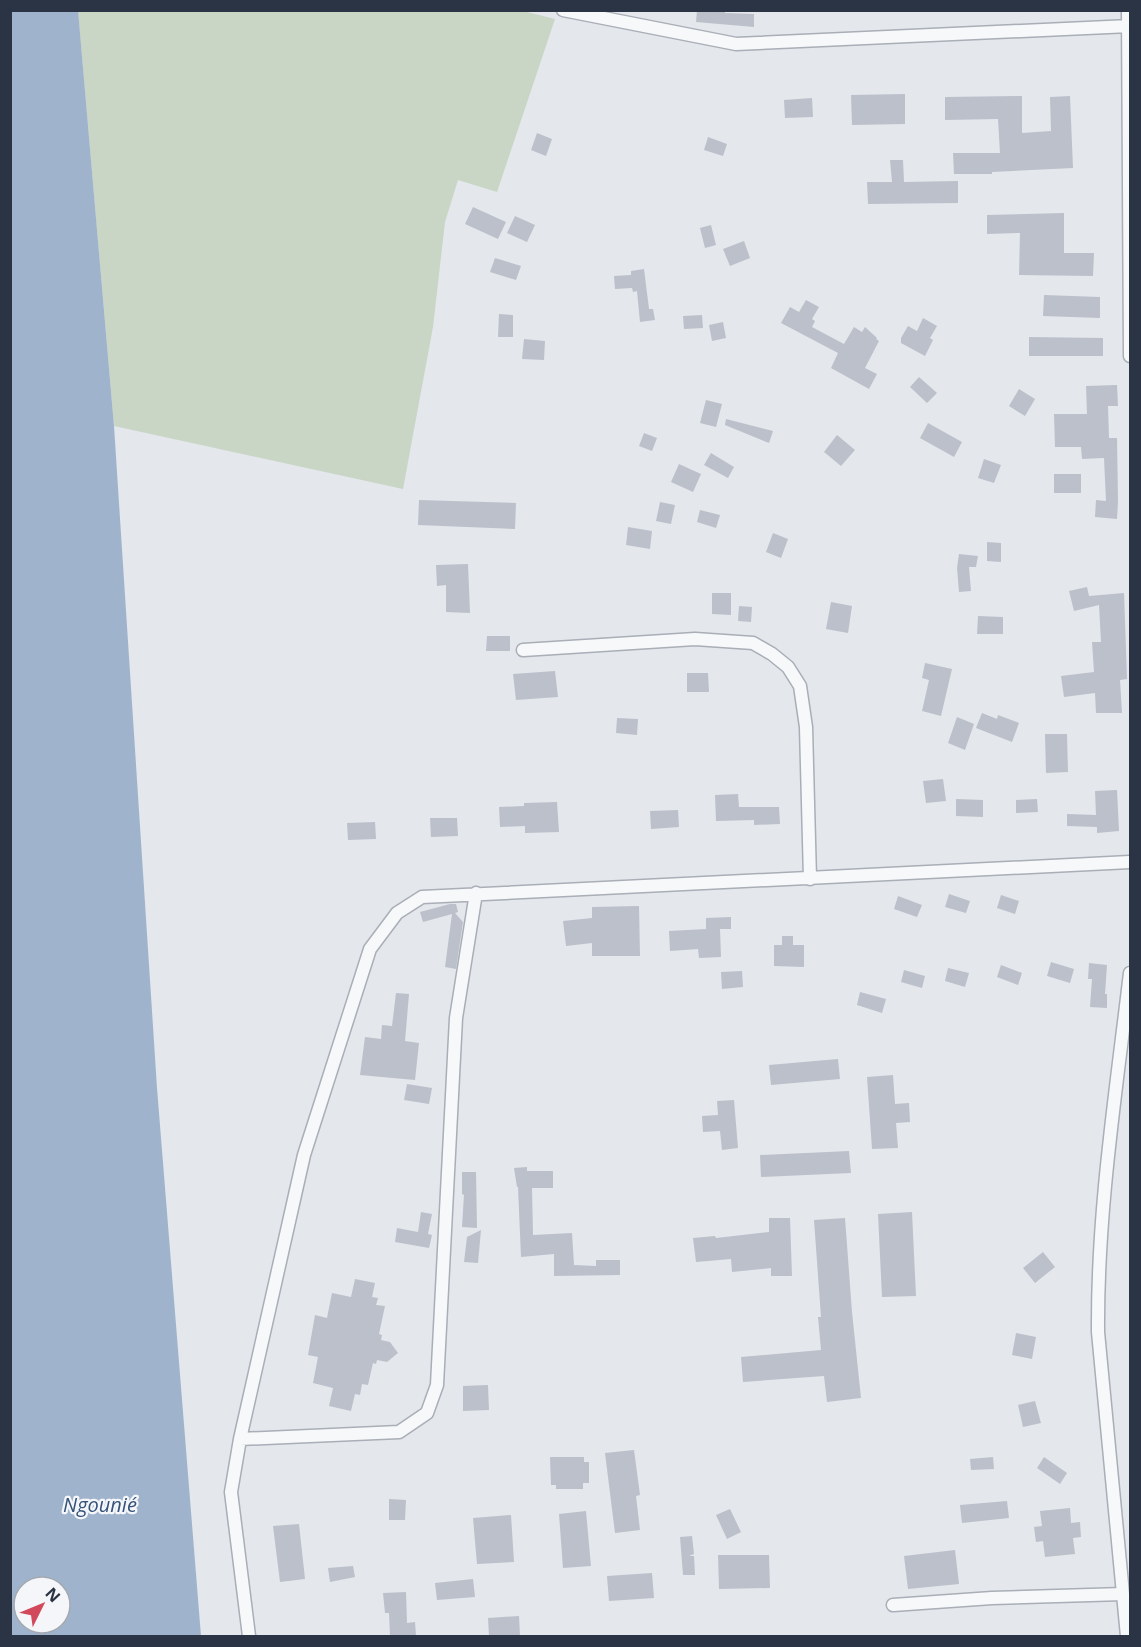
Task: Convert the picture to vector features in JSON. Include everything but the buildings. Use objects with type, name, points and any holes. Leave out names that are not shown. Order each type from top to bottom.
[{"type":"street","points":[[563,10],[736,44],[1130,26]]},
{"type":"street","points":[[1128,10],[1130,26],[1128,258],[1131,356]]},
{"type":"street","points":[[523,650],[695,639],[753,643],[772,654],[788,667],[800,686],[806,728],[810,879]]},
{"type":"street","points":[[249,1636],[231,1492],[240,1439],[304,1155],[370,949],[397,913],[422,897],[1131,862]]},
{"type":"street","points":[[240,1439],[399,1432],[427,1413],[437,1385],[456,1018],[476,894]]},
{"type":"street","points":[[1127,1636],[1098,1332],[1097,1285],[1107,1170],[1131,973]]},
{"type":"street","points":[[893,1605],[992,1598],[1123,1594]]},
{"type":"green space","points":[[519,10],[555,19],[497,192],[458,180],[445,222],[433,327],[403,489],[114,426],[78,11]]},
{"type":"water","name":"Ngounié","points":[[78,10],[114,426],[157,1088],[201,1636],[11,1636],[10,11]]}]
